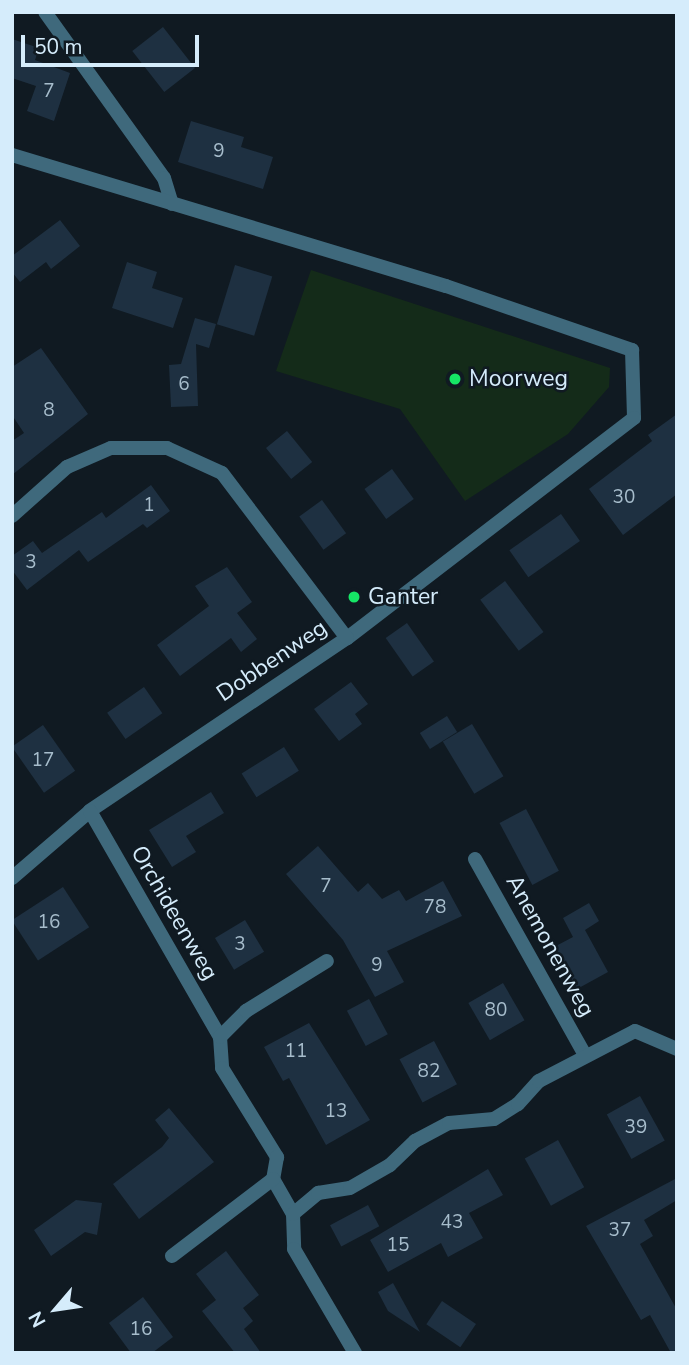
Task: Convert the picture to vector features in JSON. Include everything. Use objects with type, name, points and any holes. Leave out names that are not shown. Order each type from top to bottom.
[{"type":"street","points":[[45,12],[164,178],[172,204]]},
{"type":"street","points":[[12,155],[172,204]]},
{"type":"street","name":"Dobbenweg","points":[[12,878],[90,811],[348,638],[634,418],[632,350],[446,286],[172,204]]},
{"type":"street","points":[[12,516],[67,467],[111,448],[167,448],[222,473],[348,638]]},
{"type":"street","name":"Orchideenweg","points":[[90,811],[220,1037],[222,1068],[277,1157],[273,1179],[293,1214],[294,1249],[355,1353]]},
{"type":"street","name":"Anemonenweg","points":[[475,859],[585,1055]]},
{"type":"street","points":[[220,1037],[246,1011],[327,961]]},
{"type":"street","name":"Anemonenweg","points":[[293,1214],[318,1193],[350,1188],[390,1165],[415,1141],[449,1123],[494,1119],[519,1104],[539,1081],[635,1031],[677,1049]]},
{"type":"street","points":[[172,1256],[273,1179]]},
{"type":"green space","name":"Moorweg","points":[[311,270],[610,368],[609,387],[568,434],[465,501],[400,409],[276,371]]},
{"type":"building","points":[[163,27],[195,68],[164,92],[132,51]]},
{"type":"building","points":[[12,39],[39,48],[35,60],[70,73],[54,121],[27,111],[36,86],[12,78]]},
{"type":"building","points":[[191,121],[244,137],[241,147],[273,157],[263,189],[178,162]]},
{"type":"building","points":[[60,220],[80,246],[51,269],[46,262],[20,282],[12,272],[12,256]]},
{"type":"building","points":[[127,262],[157,272],[152,288],[183,298],[173,328],[112,308]]},
{"type":"building","points":[[235,265],[272,276],[254,336],[217,324]]},
{"type":"building","points":[[195,318],[216,324],[209,348],[196,344],[198,406],[171,407],[169,365],[181,364]]},
{"type":"building","points":[[41,348],[88,414],[12,475],[12,441],[24,433],[12,415],[12,367]]},
{"type":"building","points":[[677,414],[677,494],[623,535],[589,489],[652,441],[648,435]]},
{"type":"building","points":[[287,431],[312,462],[291,479],[266,448]]},
{"type":"building","points":[[392,469],[414,499],[386,519],[364,489]]},
{"type":"building","points":[[151,485],[170,511],[147,528],[143,524],[88,562],[79,550],[27,590],[12,570],[12,556],[33,541],[42,553],[102,512],[106,518]]},
{"type":"building","points":[[322,500],[346,533],[323,550],[299,516]]},
{"type":"building","points":[[561,514],[580,541],[528,577],[509,550]]},
{"type":"building","points":[[227,567],[252,602],[237,613],[257,639],[241,652],[231,638],[180,676],[157,645],[209,606],[195,586]]},
{"type":"building","points":[[505,581],[544,632],[519,651],[480,600]]},
{"type":"building","points":[[407,623],[434,662],[413,676],[386,638]]},
{"type":"building","points":[[351,682],[368,704],[355,714],[362,724],[339,741],[314,709]]},
{"type":"building","points":[[144,687],[162,713],[125,739],[107,713]]},
{"type":"building","points":[[447,716],[457,732],[430,749],[420,733]]},
{"type":"building","points":[[472,724],[503,776],[474,794],[443,742]]},
{"type":"building","points":[[43,725],[75,771],[44,793],[12,747]]},
{"type":"building","points":[[284,747],[299,771],[256,797],[242,773]]},
{"type":"building","points":[[211,792],[224,813],[186,836],[196,852],[172,867],[149,830]]},
{"type":"building","points":[[526,809],[559,871],[532,885],[500,823]]},
{"type":"building","points":[[318,846],[358,892],[368,883],[382,899],[399,890],[406,901],[443,881],[462,916],[387,951],[404,982],[375,997],[343,940],[286,874]]},
{"type":"building","points":[[63,887],[89,927],[38,960],[12,920]]},
{"type":"building","points":[[589,903],[599,921],[585,930],[608,972],[577,989],[554,947],[573,937],[563,918]]},
{"type":"building","points":[[245,920],[264,952],[234,970],[215,938]]},
{"type":"building","points":[[503,983],[524,1020],[490,1040],[468,1003]]},
{"type":"building","points":[[369,999],[388,1034],[366,1046],[347,1011]]},
{"type":"building","points":[[309,1023],[370,1120],[326,1145],[289,1078],[283,1081],[264,1047]]},
{"type":"building","points":[[434,1041],[457,1084],[423,1103],[400,1059]]},
{"type":"building","points":[[640,1096],[665,1141],[631,1159],[607,1114]]},
{"type":"building","points":[[169,1108],[214,1162],[139,1219],[113,1184],[162,1147],[169,1138],[155,1120]]},
{"type":"building","points":[[558,1140],[584,1187],[551,1206],[525,1158]]},
{"type":"building","points":[[488,1169],[503,1195],[469,1213],[483,1238],[448,1257],[441,1243],[388,1272],[370,1240]]},
{"type":"building","points":[[677,1178],[677,1200],[644,1220],[653,1236],[640,1244],[677,1310],[677,1353],[671,1353],[650,1315],[641,1320],[586,1226]]},
{"type":"building","points":[[76,1200],[102,1203],[97,1235],[85,1232],[51,1256],[34,1230]]},
{"type":"building","points":[[368,1205],[379,1226],[341,1246],[330,1225]]},
{"type":"building","points":[[226,1251],[259,1295],[243,1308],[253,1321],[244,1329],[261,1353],[235,1353],[202,1311],[216,1300],[196,1274]]},
{"type":"building","points":[[393,1283],[420,1332],[388,1311],[378,1292]]},
{"type":"building","points":[[143,1297],[173,1337],[152,1353],[131,1353],[109,1323]]},
{"type":"building","points":[[442,1301],[476,1324],[460,1347],[426,1324]]},
{"type":"place","name":"Moorweg","points":[[455,379]]},
{"type":"place","name":"Ganter","points":[[354,597]]}]
